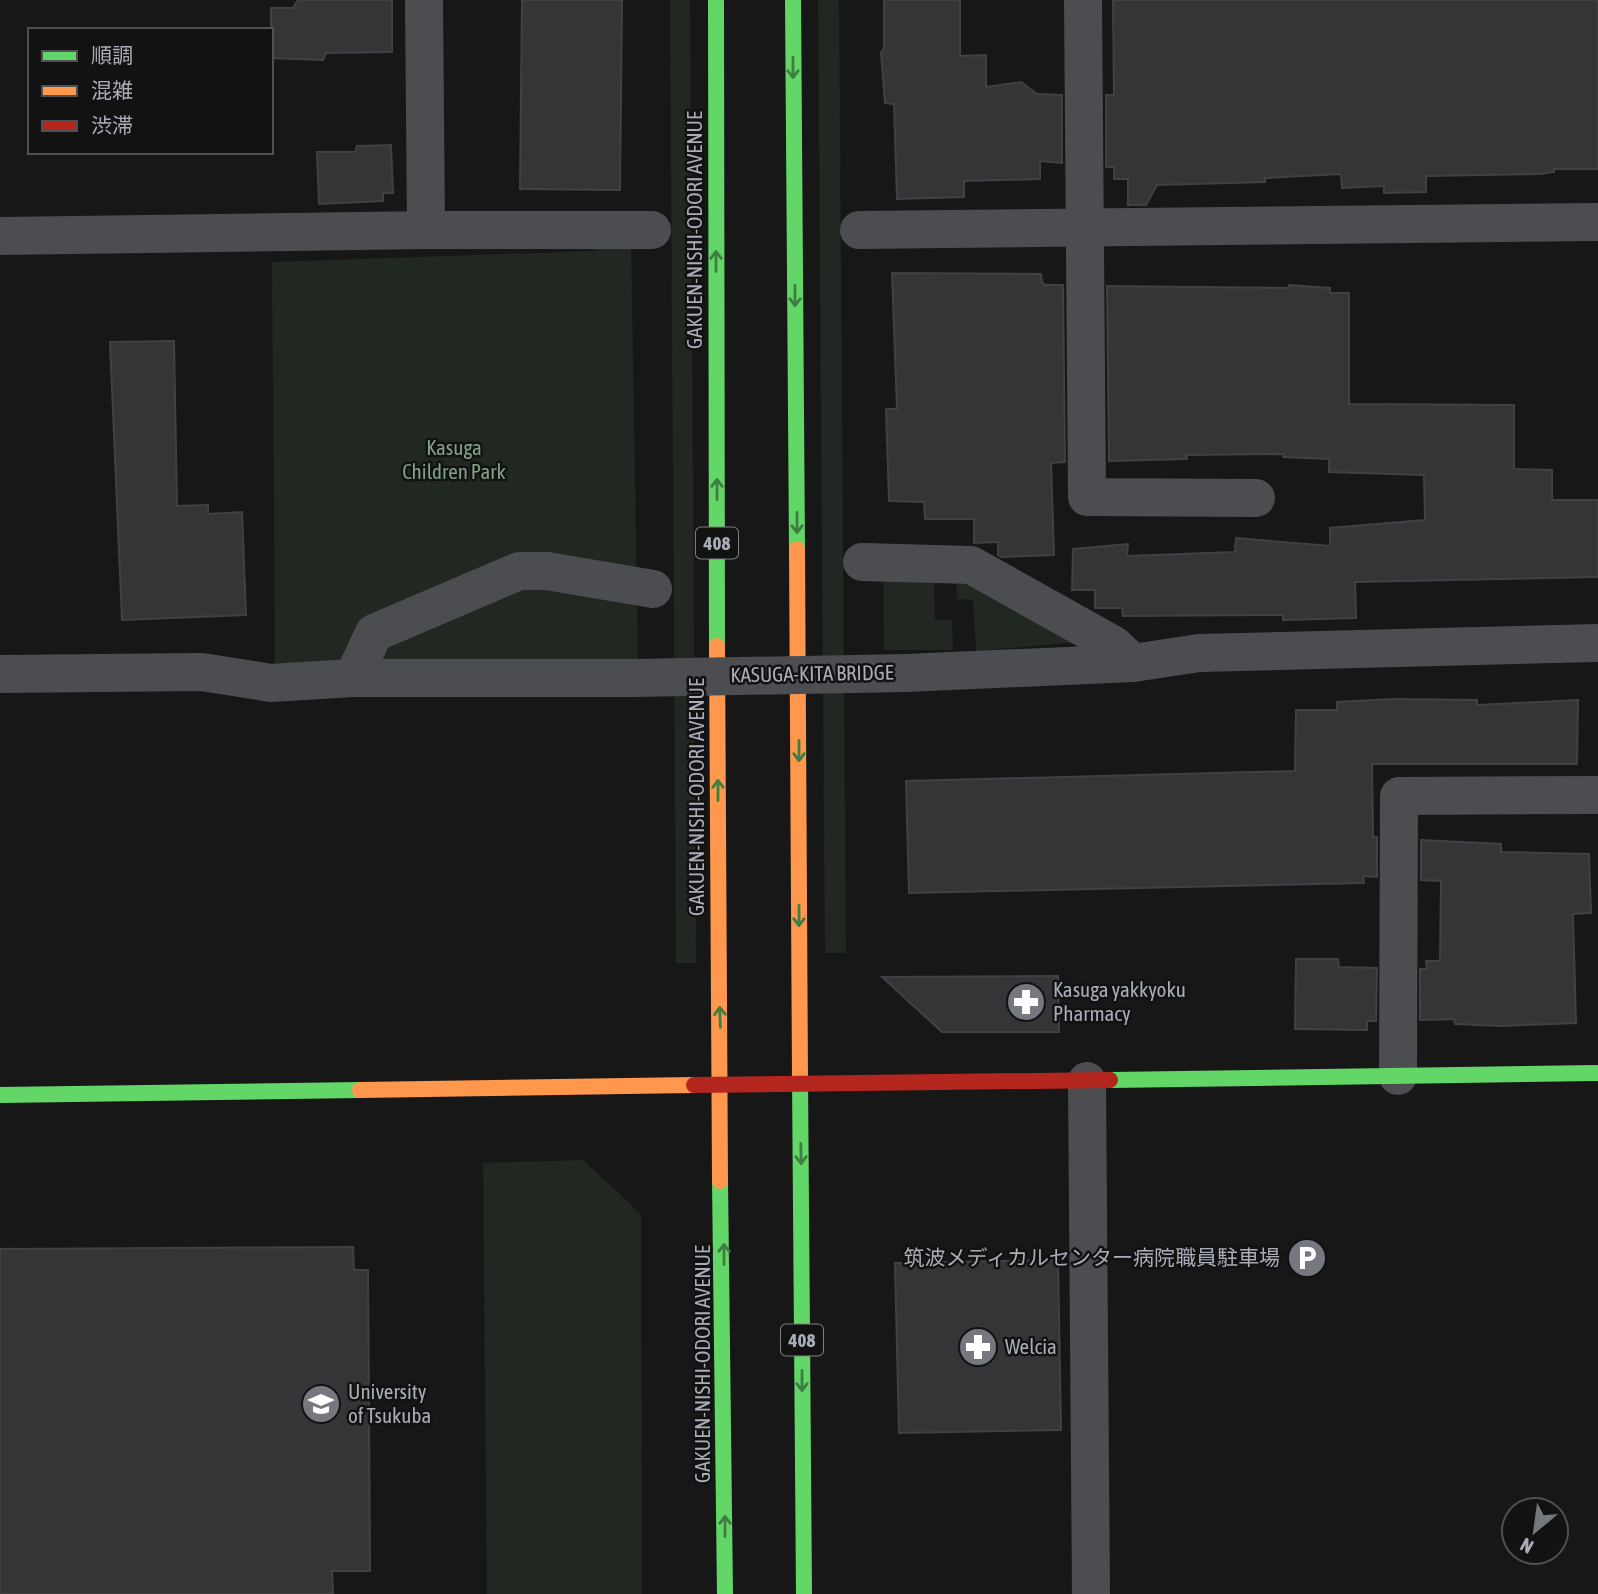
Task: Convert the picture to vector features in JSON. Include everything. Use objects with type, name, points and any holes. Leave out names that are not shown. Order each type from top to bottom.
[{"type":"main road","name":"GAKUEN-NISHI-ODORI AVENUE","points":[[716,0],[718,976],[722,1086],[725,1594]]},
{"type":"main road","name":"408","points":[[793,0],[804,1594]]},
{"type":"main road","points":[[0,1095],[1598,1073]]},
{"type":"street","points":[[424,0],[426,230]]},
{"type":"street","points":[[1083,0],[1087,498],[1256,498]]},
{"type":"street","points":[[859,230],[1598,222]]},
{"type":"street","points":[[0,236],[652,230]]},
{"type":"street","points":[[862,562],[971,565],[1114,645],[1133,663]]},
{"type":"street","points":[[353,678],[374,633],[519,571],[547,570],[653,589]]},
{"type":"street","name":"KASUGA-KITA BRIDGE","points":[[0,674],[202,672],[271,683],[353,678],[634,678],[906,673],[1133,663],[1199,653],[1598,643]]},
{"type":"street","points":[[1398,1076],[1399,796],[1598,795]]},
{"type":"street","points":[[1087,1081],[1091,1594]]},
{"type":"green space","points":[[670,0],[690,0],[696,963],[676,963]]},
{"type":"green space","points":[[818,0],[839,0],[846,953],[825,953]]},
{"type":"green space","name":"Kasuga Children Park","points":[[594,238],[631,238],[638,659],[275,667],[272,262],[594,251]]},
{"type":"green space","points":[[883,570],[934,571],[935,620],[952,620],[953,650],[884,650]]},
{"type":"green space","points":[[956,574],[1090,641],[976,651],[973,600],[957,599]]},
{"type":"green space","points":[[583,1160],[641,1214],[642,1594],[487,1594],[483,1163]]},
{"type":"building","points":[[298,0],[392,0],[392,52],[326,53],[323,60],[273,58],[271,8],[293,8]]},
{"type":"building","points":[[522,0],[622,0],[620,190],[520,189]]},
{"type":"building","points":[[884,0],[960,0],[960,56],[986,55],[986,87],[1021,82],[1037,94],[1062,95],[1062,163],[1040,161],[1040,179],[964,181],[964,197],[897,199],[894,104],[885,103],[881,53],[884,48]]},
{"type":"building","points":[[1113,0],[1598,0],[1598,169],[1554,169],[1554,172],[1540,174],[1426,176],[1426,192],[1384,193],[1384,186],[1342,188],[1341,174],[1265,178],[1265,182],[1157,185],[1146,205],[1128,205],[1128,179],[1114,179],[1114,167],[1106,167],[1106,95],[1114,95]]},
{"type":"building","points":[[391,145],[393,193],[383,193],[383,201],[319,204],[317,152],[355,152],[357,146]]},
{"type":"building","points":[[892,273],[1041,274],[1045,285],[1063,285],[1065,462],[1051,463],[1054,555],[1001,557],[998,555],[998,542],[974,543],[974,519],[925,519],[924,502],[889,501],[886,409],[897,409]]},
{"type":"building","points":[[1289,285],[1330,288],[1330,293],[1349,293],[1349,404],[1514,405],[1514,469],[1552,470],[1552,500],[1598,500],[1598,577],[1355,582],[1356,618],[1283,620],[1283,615],[1123,616],[1122,608],[1095,608],[1095,590],[1072,590],[1073,549],[1128,544],[1127,556],[1235,552],[1236,538],[1330,546],[1330,528],[1425,520],[1424,475],[1329,472],[1329,459],[1283,457],[1283,454],[1187,455],[1187,459],[1109,461],[1107,286],[1288,288]]},
{"type":"building","points":[[174,341],[177,506],[208,505],[208,514],[242,512],[246,615],[122,620],[110,342]]},
{"type":"building","points":[[1392,699],[1477,700],[1477,705],[1578,700],[1577,764],[1372,764],[1373,837],[1377,837],[1377,877],[1363,876],[1364,883],[909,893],[906,781],[1295,771],[1296,710],[1337,710],[1337,702]]},
{"type":"building","points":[[1421,840],[1501,844],[1501,852],[1589,854],[1591,913],[1573,914],[1576,1023],[1501,1026],[1455,1024],[1454,1019],[1420,1020],[1420,969],[1427,969],[1426,961],[1440,961],[1441,881],[1421,880]]},
{"type":"building","points":[[1296,959],[1338,959],[1339,967],[1377,968],[1376,1021],[1367,1021],[1367,1030],[1295,1029]]},
{"type":"building","points":[[1058,976],[1059,1032],[942,1032],[882,977]]},
{"type":"building","points":[[353,1247],[354,1270],[368,1270],[370,1571],[332,1571],[333,1594],[0,1594],[0,1249]]},
{"type":"building","name":"Welcia","points":[[1058,1260],[1061,1430],[899,1433],[895,1263]]},
{"type":"traffic: fast","points":[[716,0],[717,646]]},
{"type":"traffic: fast","points":[[793,0],[797,549]]},
{"type":"traffic: fast","points":[[1110,1080],[1598,1073]]},
{"type":"traffic: fast","points":[[800,1078],[804,1594]]},
{"type":"traffic: fast","points":[[0,1095],[360,1090]]},
{"type":"traffic: fast","points":[[720,1181],[725,1594]]},
{"type":"traffic: slow","points":[[797,549],[800,1078]]},
{"type":"traffic: slow","points":[[717,646],[720,1181]]},
{"type":"traffic: slow","points":[[360,1090],[694,1085]]},
{"type":"traffic: jam","points":[[694,1085],[1110,1080]]},
{"type":"place","name":"Kasuga yakkyoku Pharmacy","points":[[1026,1002]]},
{"type":"place","name":"筑波メディカルセンター病院職員駐車場","points":[[1307,1258]]},
{"type":"place","name":"Welcia","points":[[978,1347]]},
{"type":"place","name":"University of Tsukuba","points":[[321,1404]]}]
